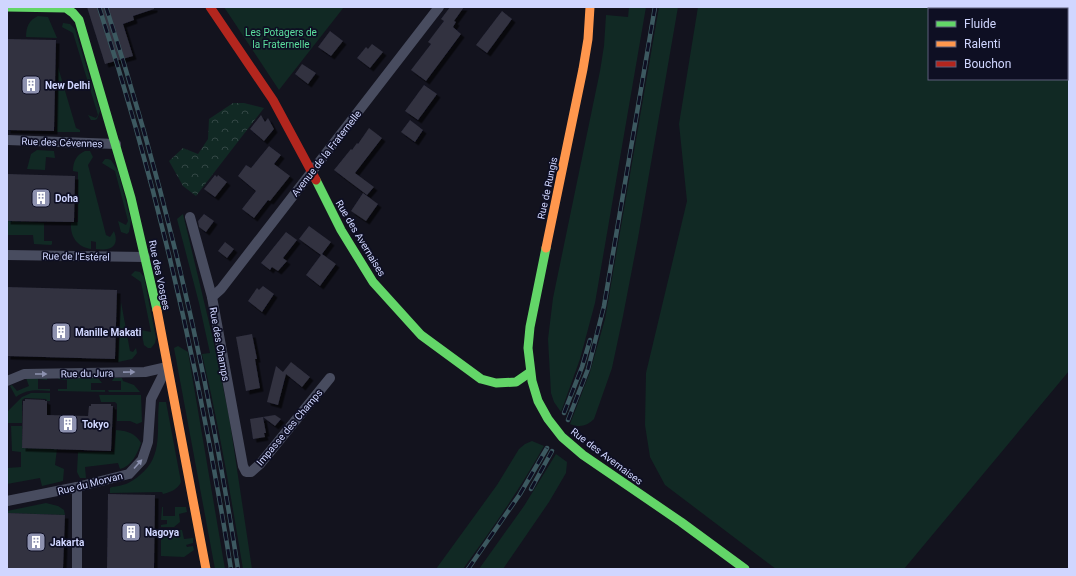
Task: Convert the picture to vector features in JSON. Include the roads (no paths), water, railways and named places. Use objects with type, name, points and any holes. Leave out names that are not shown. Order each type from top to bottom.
[{"type":"street","name":"Rue des Vosges","points":[[7,7],[66,8],[79,20],[116,144],[146,257],[190,479],[206,569]]},
{"type":"street","name":"Rue des Avernaises","points":[[210,7],[273,100],[341,230],[373,282],[421,335],[481,379],[496,384],[516,382],[530,373],[541,406],[553,426],[569,443],[615,478],[697,532],[745,569]]},
{"type":"street","name":"Avenue de la Fraternelle","points":[[212,297],[221,289],[439,7]]},
{"type":"street","name":"Rue de Rungis","points":[[530,373],[528,350],[530,327],[583,69],[588,39],[590,7]]},
{"type":"street","name":"Rue des Cévennes","points":[[7,140],[116,144]]},
{"type":"street","name":"Rue des Champs","points":[[190,216],[212,297],[243,466],[246,472]]},
{"type":"street","name":"Rue de l'Estérel","points":[[7,255],[146,257]]},
{"type":"street","name":"Rue du Jura","points":[[7,381],[24,374],[145,372],[167,367]]},
{"type":"street","name":"Rue du Morvan","points":[[7,501],[77,488],[129,474],[142,460],[148,442],[150,399],[167,367]]},
{"type":"street","name":"Impasse des Champs","points":[[246,472],[251,472],[260,464],[330,378]]},
{"type":"street","points":[[76,569],[77,488]]},
{"type":"railway","points":[[99,7],[141,145],[176,285],[206,427],[231,569]]},
{"type":"railway","points":[[106,7],[148,145],[184,285],[214,427],[238,569]]},
{"type":"railway","points":[[568,420],[588,369],[604,306],[655,7]]},
{"type":"railway","points":[[564,413],[582,367],[590,340]]},
{"type":"railway","points":[[468,569],[520,494],[547,448]]},
{"type":"railway","points":[[531,489],[552,451]]},
{"type":"place","name":"New Delhi","points":[[31,85]]},
{"type":"place","name":"Doha","points":[[41,198]]},
{"type":"place","name":"Manille Makati","points":[[61,332]]},
{"type":"place","name":"Tokyo","points":[[68,424]]},
{"type":"place","name":"Nagoya","points":[[131,532]]},
{"type":"place","name":"Jakarta","points":[[36,542]]},
{"type":"park label","name":"Les Potagers de la Fraternelle","points":[[281,38]]}]
